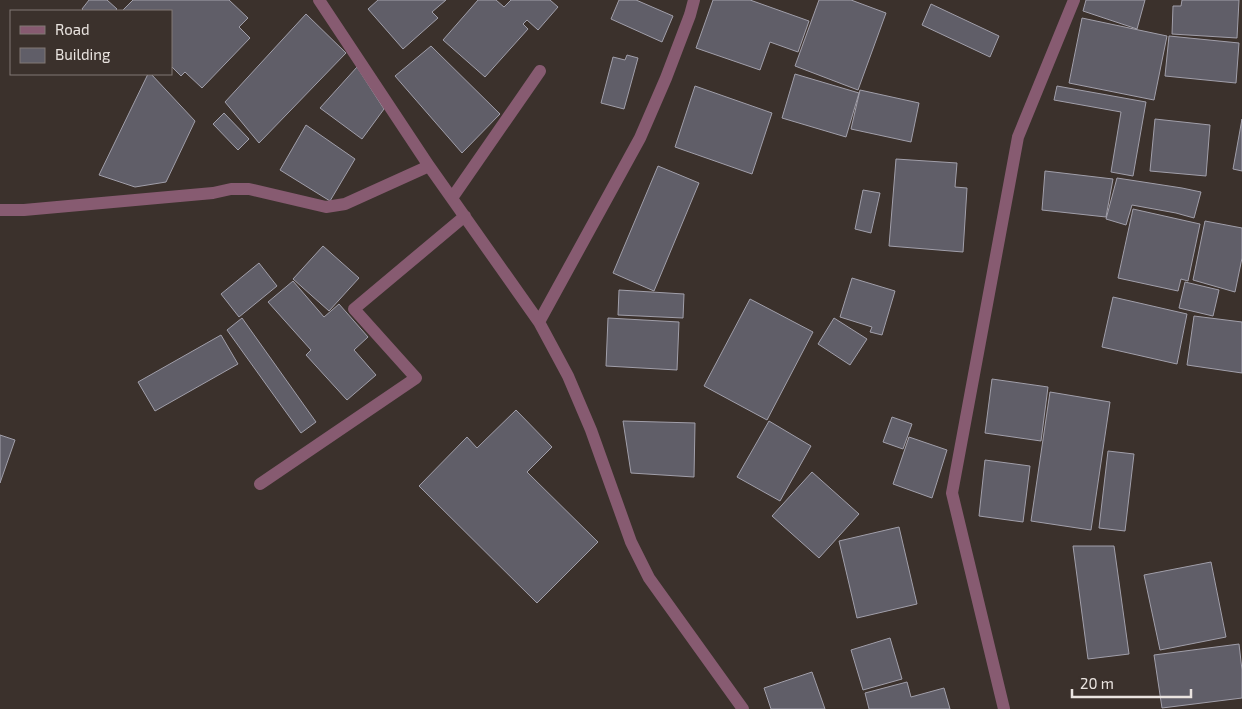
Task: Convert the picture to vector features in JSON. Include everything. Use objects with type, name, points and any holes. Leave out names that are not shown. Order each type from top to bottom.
[{"type":"street","points":[[319,0],[429,166],[539,322],[568,376],[591,430],[631,542],[648,578],[743,709]]},
{"type":"street","points":[[539,322],[640,138],[666,78],[694,0]]},
{"type":"street","points":[[1004,709],[952,493],[1018,137],[1074,0]]},
{"type":"street","points":[[452,198],[540,71]]},
{"type":"street","points":[[0,210],[24,210],[213,193],[231,189],[249,189],[326,207],[345,204],[429,166]]},
{"type":"street","points":[[260,484],[416,378],[354,309],[465,216]]},
{"type":"building","points":[[89,0],[107,0],[117,9],[83,10]]},
{"type":"building","points":[[133,0],[229,0],[248,18],[239,27],[250,38],[202,88],[185,72],[181,76],[172,67],[172,10],[123,10]]},
{"type":"building","points":[[378,0],[446,0],[432,12],[438,18],[403,49],[368,9]]},
{"type":"building","points":[[478,0],[496,0],[504,7],[511,0],[550,0],[558,7],[538,30],[527,20],[523,24],[528,29],[485,77],[443,40]]},
{"type":"building","points":[[619,0],[636,0],[673,16],[662,42],[611,19]]},
{"type":"building","points":[[713,0],[750,0],[809,21],[798,52],[770,42],[760,70],[696,48]]},
{"type":"building","points":[[819,0],[851,0],[886,13],[858,90],[795,66]]},
{"type":"building","points":[[1086,0],[1145,0],[1137,29],[1083,11]]},
{"type":"building","points":[[1182,0],[1239,0],[1237,38],[1172,34],[1173,6],[1181,6]]},
{"type":"building","points":[[931,4],[999,36],[990,57],[922,25]]},
{"type":"building","points":[[306,14],[346,53],[259,143],[225,102]]},
{"type":"building","points":[[1082,18],[1167,36],[1154,100],[1069,83]]},
{"type":"building","points":[[1169,36],[1239,43],[1236,83],[1165,76]]},
{"type":"building","points":[[431,46],[500,114],[462,153],[395,76]]},
{"type":"building","points":[[627,55],[638,58],[624,109],[601,103],[613,57],[625,60]]},
{"type":"building","points":[[357,67],[384,109],[362,139],[320,108]]},
{"type":"building","points":[[795,74],[859,93],[846,137],[782,118]]},
{"type":"building","points":[[148,75],[152,75],[195,121],[166,182],[135,187],[99,175]]},
{"type":"building","points":[[695,86],[772,113],[752,174],[675,147]]},
{"type":"building","points":[[1057,86],[1146,102],[1133,176],[1111,172],[1121,112],[1054,100]]},
{"type":"building","points":[[860,90],[919,103],[911,142],[851,129]]},
{"type":"building","points":[[224,113],[249,139],[238,150],[213,124]]},
{"type":"building","points":[[1155,119],[1210,125],[1206,176],[1150,171]]},
{"type":"building","points":[[1242,119],[1242,171],[1233,169]]},
{"type":"building","points":[[306,125],[355,159],[330,201],[280,170]]},
{"type":"building","points":[[896,159],[957,163],[955,187],[967,188],[963,252],[889,246]]},
{"type":"building","points":[[658,166],[699,183],[654,291],[613,273]]},
{"type":"building","points":[[1045,171],[1113,179],[1106,217],[1042,210]]},
{"type":"building","points":[[1117,178],[1201,192],[1194,218],[1132,205],[1126,225],[1106,219]]},
{"type":"building","points":[[863,190],[880,193],[871,233],[855,229]]},
{"type":"building","points":[[1133,209],[1200,224],[1188,281],[1181,279],[1178,291],[1118,278]]},
{"type":"building","points":[[1205,221],[1242,228],[1242,258],[1235,292],[1193,280]]},
{"type":"building","points":[[323,246],[359,278],[329,311],[293,279]]},
{"type":"building","points":[[259,263],[277,286],[239,317],[221,294]]},
{"type":"building","points":[[852,278],[895,291],[882,335],[870,332],[872,327],[840,317]]},
{"type":"building","points":[[293,281],[324,317],[339,304],[368,337],[354,350],[376,375],[347,400],[306,355],[311,350],[268,302]]},
{"type":"building","points":[[1185,282],[1219,290],[1213,316],[1179,308]]},
{"type":"building","points":[[619,290],[684,294],[683,318],[618,315]]},
{"type":"building","points":[[1113,297],[1187,314],[1177,364],[1102,347]]},
{"type":"building","points":[[750,299],[813,332],[767,420],[704,386]]},
{"type":"building","points":[[1194,316],[1242,322],[1242,373],[1187,365]]},
{"type":"building","points":[[242,318],[316,422],[301,433],[227,330]]},
{"type":"building","points":[[608,318],[679,322],[677,370],[606,366]]},
{"type":"building","points":[[834,318],[867,339],[850,365],[818,344]]},
{"type":"building","points":[[221,335],[238,364],[155,411],[138,382]]},
{"type":"building","points":[[992,379],[1048,387],[1041,441],[985,433]]},
{"type":"building","points":[[1050,392],[1110,402],[1091,530],[1031,521]]},
{"type":"building","points":[[516,410],[552,447],[527,472],[598,542],[537,603],[419,486],[467,437],[477,448]]},
{"type":"building","points":[[892,417],[912,424],[903,449],[883,442]]},
{"type":"building","points":[[623,421],[695,423],[694,477],[631,473]]},
{"type":"building","points":[[769,421],[811,446],[780,501],[737,477]]},
{"type":"building","points":[[0,435],[15,440],[0,483]]},
{"type":"building","points":[[909,437],[947,450],[932,498],[893,484]]},
{"type":"building","points":[[1108,451],[1134,454],[1125,531],[1099,528]]},
{"type":"building","points":[[985,460],[1030,466],[1023,522],[979,516]]},
{"type":"building","points":[[812,472],[859,514],[819,558],[772,516]]},
{"type":"building","points":[[899,527],[917,604],[857,618],[839,541]]},
{"type":"building","points":[[1073,546],[1114,546],[1129,654],[1088,659]]},
{"type":"building","points":[[1211,562],[1226,637],[1160,650],[1144,575]]},
{"type":"building","points":[[890,638],[902,679],[863,690],[851,650]]},
{"type":"building","points":[[1239,644],[1242,670],[1242,698],[1162,708],[1154,655]]},
{"type":"building","points":[[812,672],[825,709],[771,709],[764,688]]},
{"type":"building","points":[[907,682],[911,697],[944,688],[950,709],[869,709],[865,693]]}]
